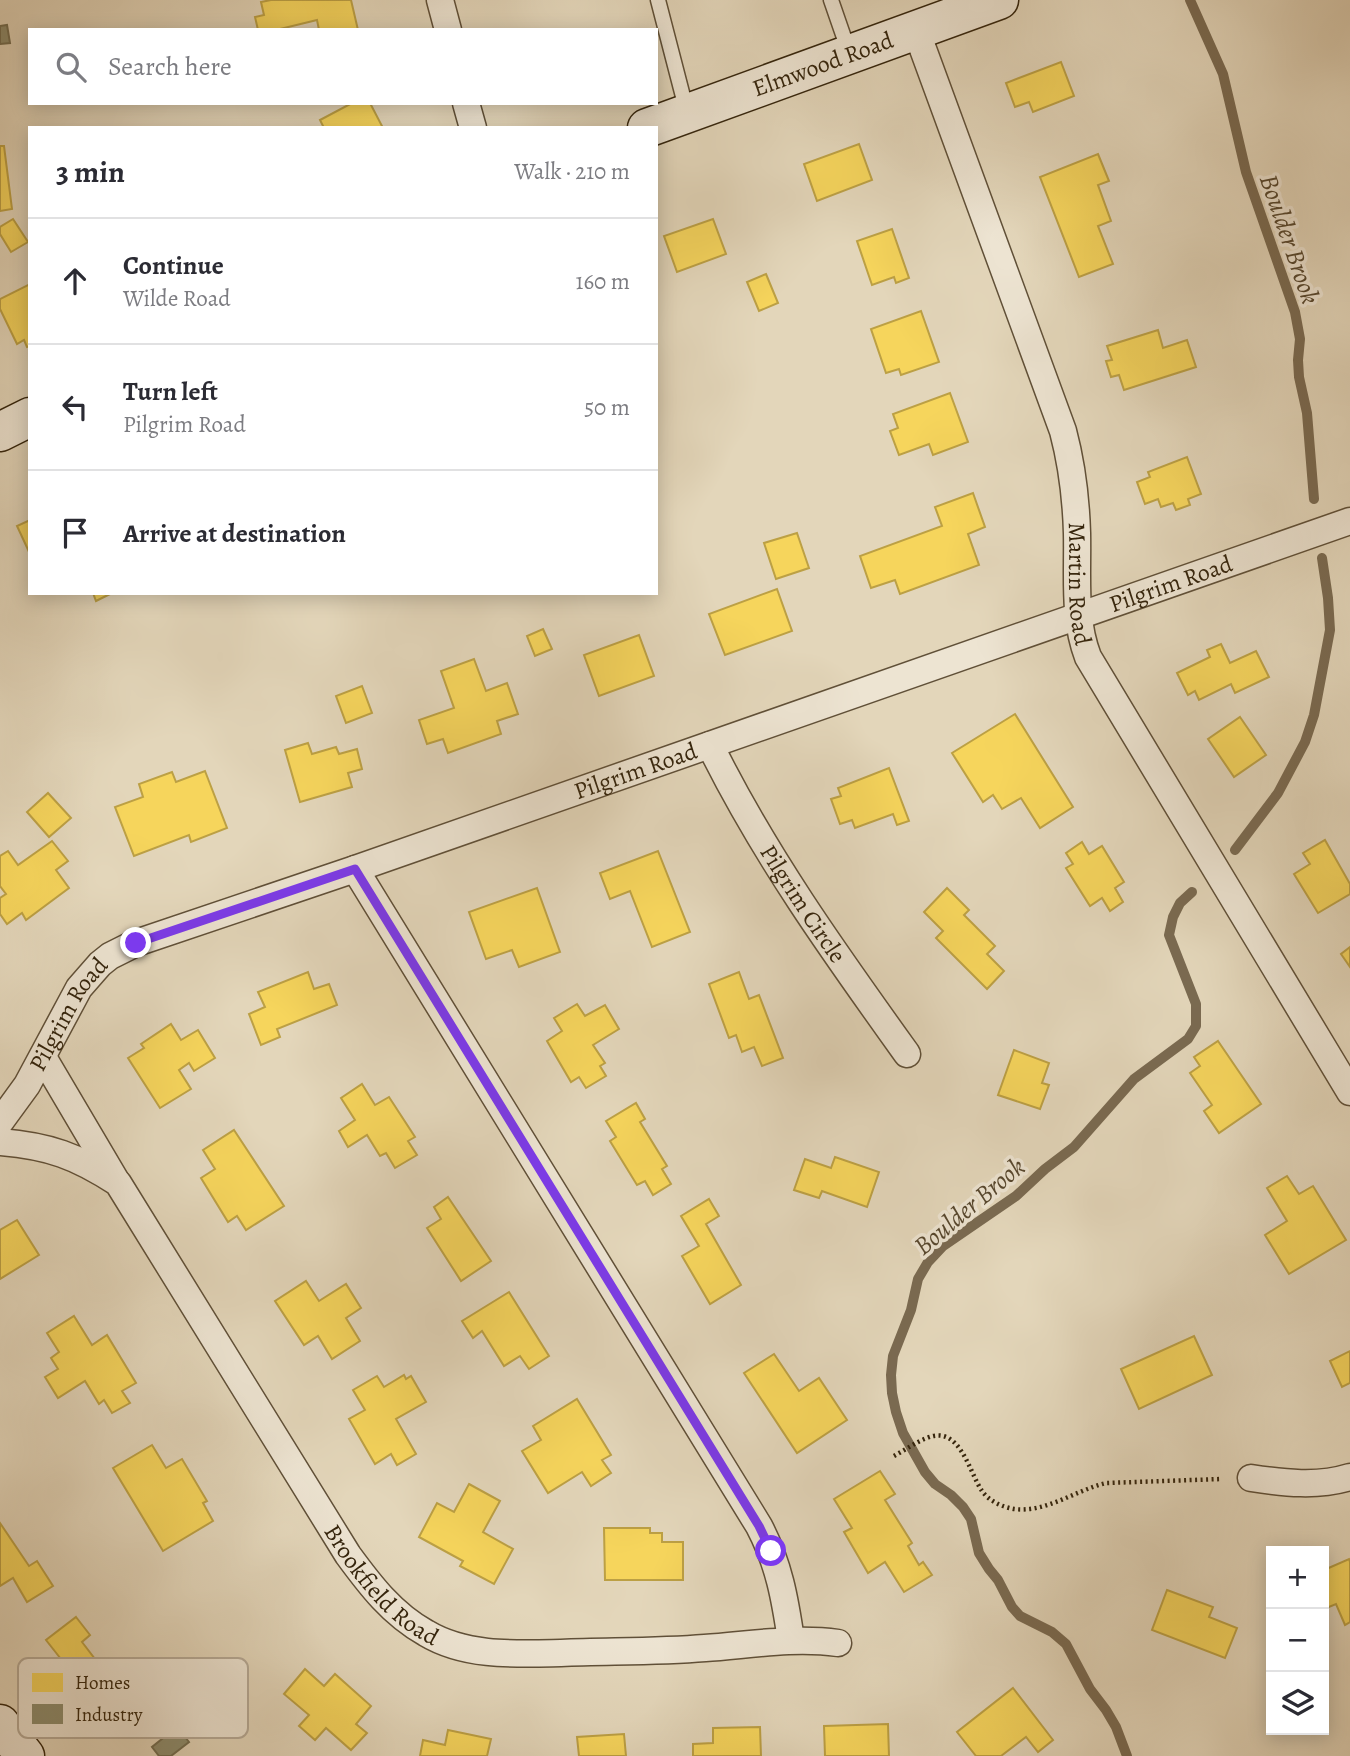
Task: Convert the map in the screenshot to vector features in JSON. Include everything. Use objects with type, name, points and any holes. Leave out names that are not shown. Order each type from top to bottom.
[{"type":"street","points":[[440,0],[447,28]]},
{"type":"street","name":"Elmwood Road","points":[[652,126],[999,0]]},
{"type":"street","name":"Martin Road","points":[[916,30],[1063,431],[1076,501],[1078,615],[1083,644],[1095,670],[1350,1092]]},
{"type":"street","points":[[466,105],[472,126]]},
{"type":"street","points":[[0,432],[28,417]]},
{"type":"street","name":"Pilgrim Road","points":[[0,1122],[27,1085],[79,988],[110,956],[136,943],[1350,521]]},
{"type":"street","name":"Pilgrim Circle","points":[[710,745],[742,806],[830,947],[906,1054]]},
{"type":"street","points":[[355,869],[759,1526],[780,1578],[791,1640]]},
{"type":"street","name":"Brookfield Road","points":[[43,1057],[117,1183],[348,1555],[374,1590],[401,1617],[434,1638],[456,1646],[487,1652],[692,1649],[791,1640],[838,1643]]},
{"type":"street","name":"Brookfield Road","points":[[0,1142],[43,1147],[61,1153],[96,1169],[117,1183]]},
{"type":"street","points":[[1251,1478],[1322,1483],[1350,1476]]},
{"type":"street","points":[[0,1724],[25,1756]]},
{"type":"lane","points":[[658,0],[687,113]]},
{"type":"lane","points":[[831,0],[850,54]]},
{"type":"path","points":[[894,1456],[929,1437],[946,1437],[961,1449],[982,1491],[990,1500],[1014,1509],[1045,1506],[1107,1483],[1251,1478]]},
{"type":"building: Homes","points":[[351,0],[358,28],[319,28],[317,20],[284,28],[258,28],[255,17],[264,15],[261,2]]},
{"type":"building: Homes","points":[[1061,62],[1074,96],[1033,112],[1029,102],[1015,107],[1006,83]]},
{"type":"building: Homes","points":[[348,105],[371,105],[382,126],[323,126],[320,120]]},
{"type":"building: Homes","points":[[859,144],[872,180],[817,201],[804,164]]},
{"type":"building: Homes","points":[[0,146],[4,146],[12,209],[0,211]]},
{"type":"building: Homes","points":[[1098,154],[1109,181],[1098,185],[1111,221],[1098,226],[1113,264],[1079,277],[1040,177]]},
{"type":"building: Homes","points":[[13,219],[28,242],[11,252],[0,234],[0,227]]},
{"type":"building: Homes","points":[[713,219],[726,254],[677,272],[664,236]]},
{"type":"building: Homes","points":[[892,229],[909,278],[896,283],[894,277],[872,285],[857,241]]},
{"type":"building: Homes","points":[[766,274],[778,303],[759,311],[747,282]]},
{"type":"building: Homes","points":[[28,285],[28,347],[24,340],[17,344],[0,309],[0,299]]},
{"type":"building: Homes","points":[[921,311],[939,362],[901,375],[899,369],[886,373],[871,329]]},
{"type":"building: Homes","points":[[1158,330],[1163,348],[1187,340],[1196,367],[1124,390],[1119,375],[1111,377],[1106,361],[1112,360],[1107,346]]},
{"type":"building: Homes","points":[[950,393],[968,442],[933,455],[929,444],[899,455],[890,431],[898,428],[893,414]]},
{"type":"building: Homes","points":[[1187,457],[1201,494],[1188,499],[1190,505],[1176,510],[1173,503],[1161,507],[1158,499],[1145,504],[1137,482],[1150,477],[1148,472]]},
{"type":"building: Homes","points":[[973,493],[985,527],[968,534],[979,565],[900,594],[895,580],[871,588],[860,556],[942,526],[935,507]]},
{"type":"building: Homes","points":[[28,521],[28,550],[17,526]]},
{"type":"building: Homes","points":[[797,533],[809,568],[776,579],[764,543]]},
{"type":"building: Homes","points":[[777,589],[792,631],[725,655],[709,614]]},
{"type":"building: Homes","points":[[94,595],[108,595],[96,601]]},
{"type":"building: Homes","points":[[543,629],[552,649],[535,656],[527,636]]},
{"type":"building: Homes","points":[[639,635],[654,676],[599,696],[584,655]]},
{"type":"building: Homes","points":[[1221,644],[1230,663],[1256,651],[1269,677],[1235,693],[1231,684],[1199,700],[1195,691],[1188,695],[1177,673],[1210,657],[1207,650]]},
{"type":"building: Homes","points":[[474,659],[486,691],[507,683],[518,714],[497,721],[501,734],[448,753],[443,739],[427,744],[419,720],[454,708],[441,671]]},
{"type":"building: Homes","points":[[362,686],[372,713],[346,723],[336,696]]},
{"type":"building: Homes","points":[[1015,714],[1073,807],[1040,828],[1021,798],[1002,809],[993,795],[983,802],[952,753]]},
{"type":"building: Homes","points":[[1240,717],[1266,755],[1234,777],[1208,739]]},
{"type":"building: Homes","points":[[308,743],[312,754],[336,747],[339,754],[357,749],[362,769],[348,773],[352,787],[300,802],[285,750]]},
{"type":"building: Homes","points":[[889,768],[909,821],[897,825],[893,814],[855,828],[852,820],[840,824],[831,799],[841,796],[838,788]]},
{"type":"building: Homes","points":[[205,771],[227,828],[191,842],[189,835],[134,856],[115,807],[143,797],[139,784],[172,772],[176,782]]},
{"type":"building: Homes","points":[[48,793],[71,818],[49,837],[27,812]]},
{"type":"building: Homes","points":[[1325,840],[1350,884],[1350,894],[1318,913],[1294,874],[1310,864],[1303,853]]},
{"type":"building: Homes","points":[[52,841],[68,861],[56,870],[69,888],[26,920],[22,913],[7,924],[0,914],[0,898],[6,894],[0,886],[0,856],[8,851],[18,865]]},
{"type":"building: Homes","points":[[1082,842],[1089,854],[1102,846],[1124,882],[1115,888],[1123,902],[1110,911],[1102,898],[1090,906],[1066,868],[1073,864],[1066,853]]},
{"type":"building: Homes","points":[[658,851],[690,932],[652,947],[630,891],[610,899],[600,873]]},
{"type":"building: Homes","points":[[537,888],[560,952],[519,967],[512,950],[486,959],[469,912]]},
{"type":"building: Homes","points":[[947,888],[969,910],[964,915],[995,946],[987,954],[1004,971],[987,989],[936,938],[943,931],[924,912]]},
{"type":"building: Homes","points":[[1350,947],[1350,967],[1341,954]]},
{"type":"building: Homes","points":[[308,972],[314,989],[329,984],[337,1005],[277,1029],[280,1037],[261,1045],[249,1014],[265,1007],[258,992]]},
{"type":"building: Homes","points":[[739,972],[749,999],[759,995],[783,1058],[762,1066],[754,1047],[742,1052],[736,1035],[729,1038],[709,984]]},
{"type":"building: Homes","points":[[577,1004],[585,1016],[605,1005],[619,1029],[593,1045],[605,1063],[600,1066],[606,1076],[586,1088],[579,1077],[571,1082],[547,1041],[562,1031],[554,1018]]},
{"type":"building: Homes","points":[[171,1024],[181,1040],[198,1030],[215,1058],[194,1071],[189,1063],[179,1070],[191,1089],[160,1108],[128,1058],[144,1048],[141,1044]]},
{"type":"building: Homes","points":[[1218,1041],[1261,1104],[1219,1133],[1204,1111],[1212,1105],[1190,1073],[1200,1066],[1194,1057]]},
{"type":"building: Homes","points":[[1014,1050],[1049,1063],[1042,1083],[1049,1085],[1040,1109],[998,1095]]},
{"type":"building: Homes","points":[[362,1084],[375,1105],[389,1097],[415,1137],[408,1141],[417,1155],[395,1168],[386,1153],[380,1156],[367,1135],[348,1147],[339,1131],[355,1120],[341,1098]]},
{"type":"building: Homes","points":[[636,1103],[645,1119],[640,1122],[667,1166],[662,1169],[671,1184],[653,1195],[645,1181],[637,1185],[610,1141],[616,1137],[606,1121]]},
{"type":"building: Homes","points":[[234,1130],[284,1206],[246,1230],[237,1216],[228,1222],[201,1178],[215,1169],[203,1150]]},
{"type":"building: Homes","points":[[835,1157],[879,1172],[867,1207],[822,1191],[819,1198],[794,1190],[805,1159],[831,1168]]},
{"type":"building: Homes","points":[[1287,1176],[1299,1194],[1313,1186],[1346,1240],[1289,1274],[1265,1235],[1287,1221],[1267,1188]]},
{"type":"building: Homes","points":[[448,1197],[491,1261],[461,1281],[427,1228],[441,1219],[434,1207]]},
{"type":"building: Homes","points":[[709,1199],[719,1216],[706,1224],[741,1285],[710,1304],[682,1256],[699,1246],[681,1216]]},
{"type":"building: Homes","points":[[17,1220],[39,1255],[0,1279],[0,1230]]},
{"type":"building: Homes","points":[[306,1281],[319,1301],[346,1284],[361,1308],[346,1318],[360,1341],[332,1359],[318,1336],[304,1345],[275,1301]]},
{"type":"building: Homes","points":[[509,1292],[549,1356],[529,1369],[520,1356],[504,1366],[482,1331],[473,1338],[462,1321]]},
{"type":"building: Homes","points":[[74,1316],[92,1345],[107,1335],[136,1383],[122,1391],[130,1403],[112,1413],[104,1400],[99,1404],[85,1381],[58,1398],[45,1377],[58,1369],[51,1358],[59,1352],[47,1333]]},
{"type":"building: Homes","points":[[1194,1336],[1212,1375],[1139,1409],[1121,1369]]},
{"type":"building: Homes","points":[[1350,1351],[1350,1383],[1342,1387],[1330,1361]]},
{"type":"building: Homes","points":[[774,1354],[799,1391],[819,1378],[847,1420],[797,1453],[744,1373]]},
{"type":"building: Homes","points":[[404,1375],[406,1379],[411,1376],[426,1402],[396,1419],[416,1454],[397,1465],[391,1454],[375,1464],[349,1419],[365,1410],[353,1390],[377,1376],[384,1387]]},
{"type":"building: Homes","points":[[577,1399],[611,1455],[602,1460],[611,1473],[591,1486],[582,1472],[548,1493],[522,1451],[541,1440],[533,1426]]},
{"type":"building: Homes","points":[[152,1445],[166,1468],[182,1459],[207,1501],[203,1503],[213,1521],[163,1551],[113,1468]]},
{"type":"building: Homes","points":[[880,1471],[895,1494],[885,1500],[912,1543],[908,1546],[919,1565],[923,1562],[932,1575],[904,1592],[885,1562],[868,1573],[844,1532],[852,1528],[834,1499]]},
{"type":"building: Homes","points":[[469,1484],[500,1501],[483,1532],[513,1549],[494,1584],[460,1566],[463,1561],[419,1537],[437,1503],[454,1512]]},
{"type":"building: Homes","points":[[0,1523],[29,1566],[37,1561],[53,1586],[27,1602],[13,1578],[0,1586]]},
{"type":"building: Homes","points":[[604,1528],[650,1528],[650,1533],[662,1533],[662,1542],[683,1542],[683,1580],[605,1580]]},
{"type":"building: Homes","points":[[1349,1559],[1350,1622],[1345,1625],[1336,1604],[1329,1607],[1329,1568]]},
{"type":"building: Homes","points":[[1167,1590],[1213,1607],[1209,1617],[1237,1628],[1225,1658],[1152,1630]]},
{"type":"building: Homes","points":[[76,1617],[90,1635],[82,1642],[94,1658],[60,1658],[46,1640]]},
{"type":"building: Homes","points":[[305,1669],[324,1686],[335,1674],[371,1706],[356,1724],[367,1733],[351,1750],[326,1728],[315,1740],[299,1726],[309,1715],[284,1694]]},
{"type":"building: Homes","points":[[1013,1688],[1053,1740],[1038,1752],[1026,1737],[1001,1756],[976,1756],[957,1732]]},
{"type":"building: Homes","points":[[888,1724],[889,1756],[825,1756],[824,1726]]},
{"type":"building: Homes","points":[[760,1727],[761,1756],[693,1756],[693,1744],[713,1743],[713,1728]]},
{"type":"building: Homes","points":[[448,1730],[491,1739],[487,1756],[420,1756],[423,1740],[445,1745]]},
{"type":"building: Homes","points":[[624,1734],[626,1756],[579,1756],[577,1737]]},
{"type":"building: Industry","points":[[7,25],[10,43],[0,44],[0,26]]},
{"type":"building: Industry","points":[[163,1738],[186,1738],[189,1742],[171,1756],[159,1756],[152,1747]]},
{"type":"waterway","name":"Boulder Brook","points":[[1190,0],[1223,74],[1246,172],[1295,312],[1300,339],[1299,377],[1307,413],[1314,499]]},
{"type":"waterway","name":"Boulder Brook","points":[[1235,850],[1278,793],[1305,742],[1314,715],[1330,630],[1322,558]]},
{"type":"waterway","name":"Boulder Brook","points":[[1127,1756],[1116,1727],[1090,1689],[1066,1644],[1052,1632],[1020,1616],[1012,1607],[998,1580],[979,1553],[971,1519],[963,1507],[925,1472],[903,1433],[892,1393],[891,1375],[893,1356],[911,1310],[918,1279],[928,1262],[943,1246],[1016,1196],[1074,1147],[1134,1079],[1188,1039],[1196,1026],[1196,1004],[1169,935],[1180,903],[1192,892]]},
{"type":"route","points":[[136,943],[355,869],[759,1526],[771,1551]]}]
